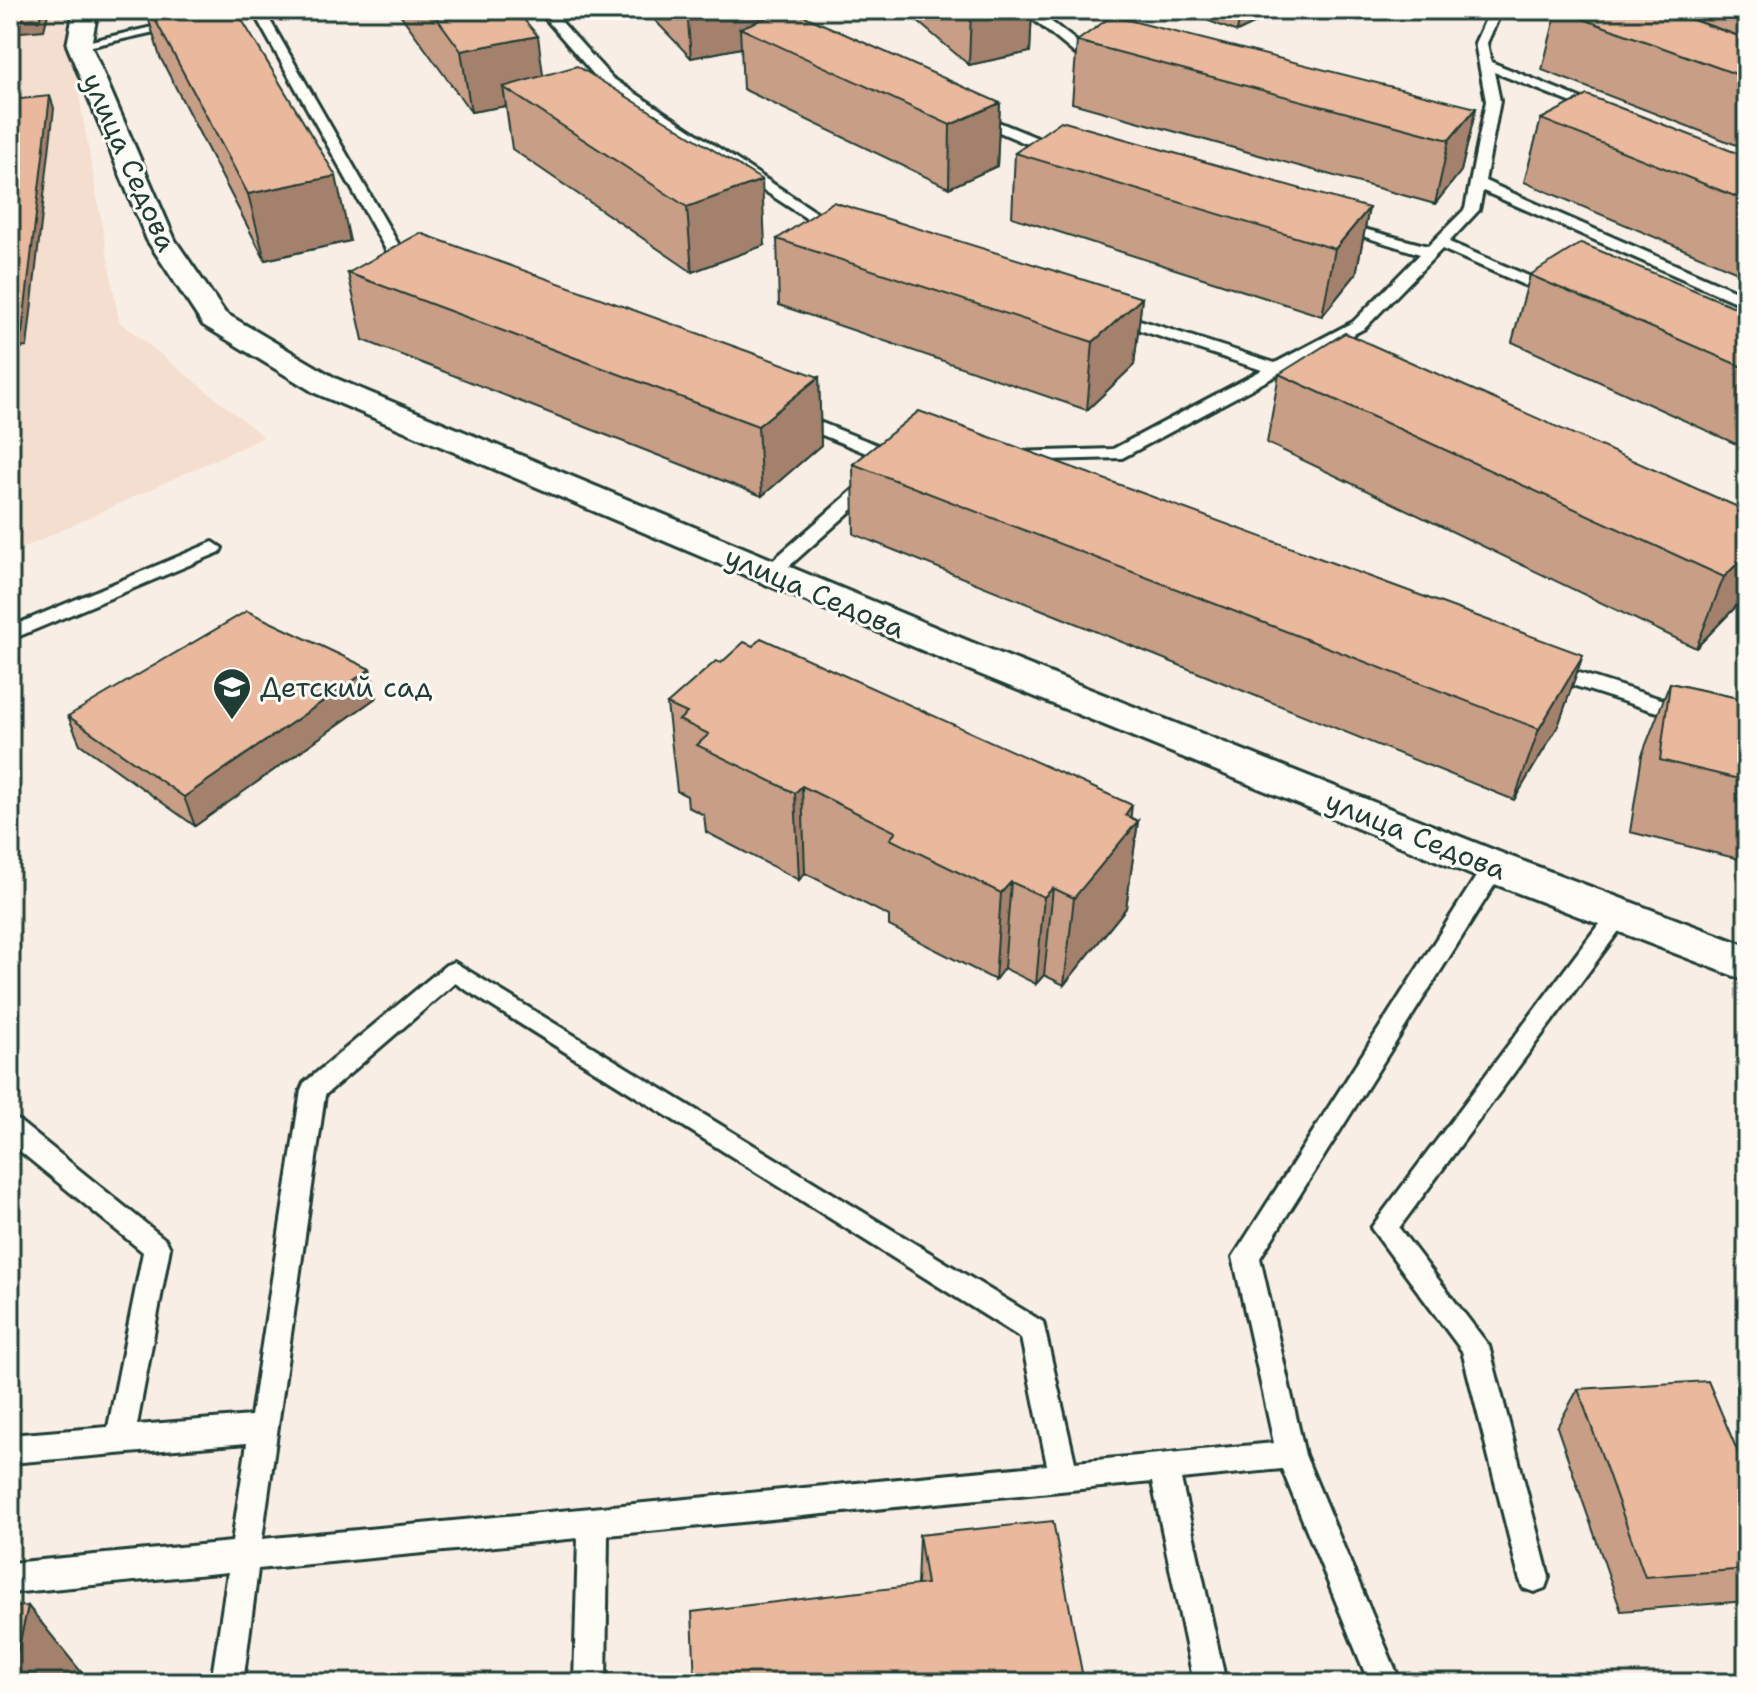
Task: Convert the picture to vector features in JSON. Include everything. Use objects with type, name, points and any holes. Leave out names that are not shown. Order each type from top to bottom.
[{"type":"street","name":"улица Седова","points":[[82,27],[161,240],[214,319],[326,386],[770,573],[1494,867],[1747,964]]},
{"type":"lane","points":[[82,27],[246,10]]},
{"type":"lane","points":[[258,10],[398,257],[427,269]]},
{"type":"lane","points":[[544,10],[607,81],[820,221],[851,231]]},
{"type":"lane","points":[[1028,10],[1084,54],[1115,62]]},
{"type":"lane","points":[[992,457],[1116,454],[1276,369],[1315,356],[1359,325],[1472,210],[1477,183],[1475,152],[1493,101],[1481,43],[1496,10]]},
{"type":"lane","points":[[1485,64],[1616,116]]},
{"type":"lane","points":[[957,109],[1030,140],[1074,152]]},
{"type":"lane","points":[[1477,183],[1747,302]]},
{"type":"lane","points":[[1327,223],[1436,247],[1572,300]]},
{"type":"lane","points":[[1094,310],[1276,369]]},
{"type":"lane","points":[[770,573],[910,461],[781,412]]},
{"type":"lane","points":[[10,634],[213,548]]},
{"type":"lane","points":[[1536,666],[1657,705],[1747,726]]},
{"type":"lane","points":[[1385,1683],[1291,1455],[1246,1257],[1494,867]]},
{"type":"lane","points":[[1534,1577],[1475,1346],[1384,1228],[1619,914]]},
{"type":"lane","points":[[227,1683],[313,1090],[454,971],[1033,1331],[1064,1477]]},
{"type":"lane","points":[[10,1128],[157,1248],[120,1440]]},
{"type":"lane","points":[[10,1449],[263,1428]]},
{"type":"lane","points":[[10,1578],[1291,1455]]},
{"type":"lane","points":[[1164,1468],[1210,1683]]},
{"type":"lane","points":[[590,1683],[593,1523]]},
{"type":"shaded area","points":[[10,10],[82,10],[80,101],[119,321],[264,437],[10,554]]},
{"type":"building","points":[[10,10],[42,10],[40,18],[10,20]]},
{"type":"building","points":[[150,10],[236,10],[336,176],[248,194]]},
{"type":"building","points":[[431,10],[516,10],[538,36],[461,51]]},
{"type":"building","points":[[786,10],[1000,103],[950,125],[740,28]]},
{"type":"building","points":[[1213,10],[1260,10],[1239,20]]},
{"type":"building","points":[[1558,10],[1664,10],[1747,39],[1747,78]]},
{"type":"building","points":[[1112,16],[1476,108],[1449,140],[1077,41]]},
{"type":"building","points":[[577,66],[762,180],[687,207],[503,87]]},
{"type":"building","points":[[1587,95],[1747,157],[1747,201],[1541,119]]},
{"type":"building","points":[[50,96],[22,333],[10,335],[10,100]]},
{"type":"building","points":[[1061,121],[1369,208],[1335,249],[1015,153]]},
{"type":"building","points":[[833,202],[1142,298],[1093,342],[777,239]]},
{"type":"building","points":[[420,233],[819,377],[758,426],[348,273]]},
{"type":"building","points":[[1581,243],[1747,312],[1747,369],[1530,275]]},
{"type":"building","points":[[1345,333],[1747,511],[1747,554],[1724,577],[1279,374]]},
{"type":"building","points":[[919,411],[1583,655],[1539,729],[853,464]]},
{"type":"building","name":"Детский сад","points":[[247,611],[370,669],[184,797],[68,716]]},
{"type":"building","points":[[761,638],[1132,805],[1125,815],[1138,821],[1074,898],[1053,888],[1044,897],[1011,882],[1001,893],[890,839],[896,832],[802,786],[795,793],[697,745],[709,734],[679,720],[687,713],[667,704],[716,661],[721,663],[744,642],[753,646]]},
{"type":"building","points":[[1670,683],[1747,700],[1747,781],[1660,760]]},
{"type":"building","points":[[1708,1381],[1747,1474],[1747,1569],[1645,1577],[1578,1389]]},
{"type":"building","points":[[1053,1521],[1084,1683],[695,1683],[692,1612],[927,1584],[919,1535]]},
{"type":"building","points":[[28,1606],[10,1683],[10,1607]]},
{"type":"place","name":"Детский сад","points":[[232,721]]}]
